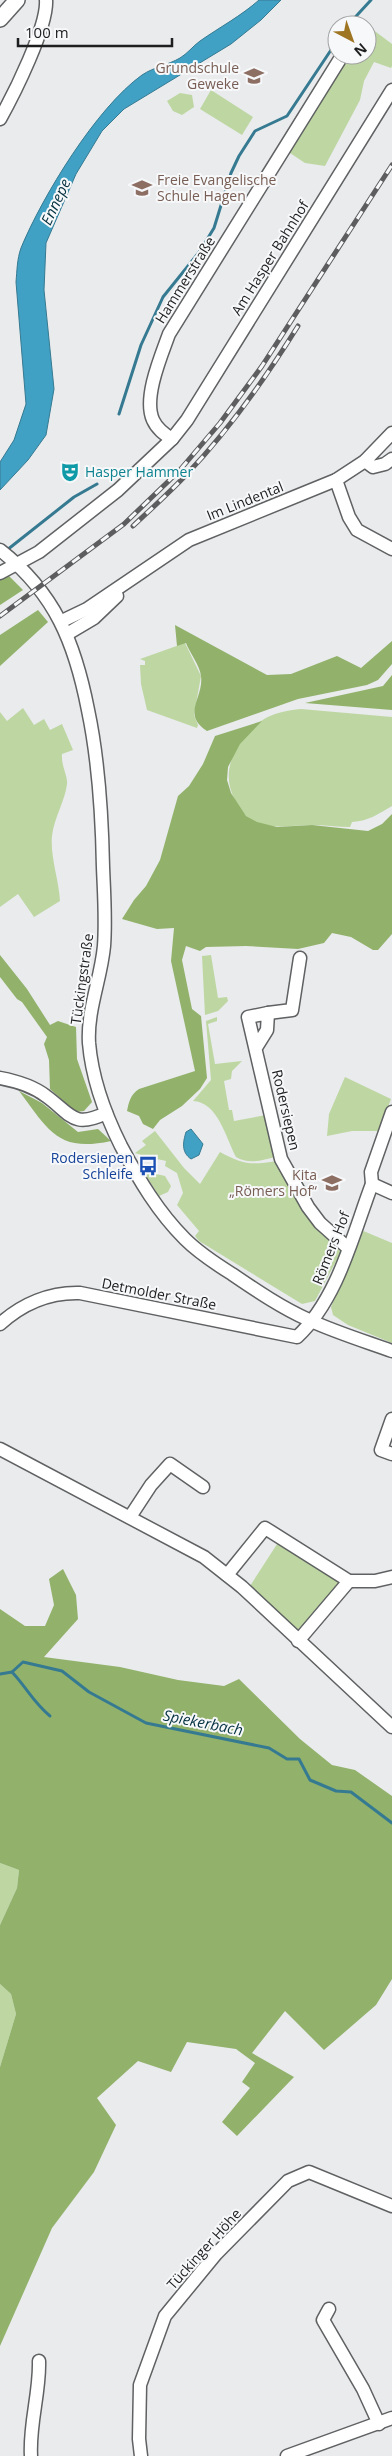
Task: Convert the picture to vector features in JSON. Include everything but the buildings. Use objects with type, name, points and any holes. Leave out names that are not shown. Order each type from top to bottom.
[{"type":"main road","points":[[0,19],[17,0]]},
{"type":"street","points":[[0,119],[11,99],[37,38],[46,0]]},
{"type":"street","name":"Hammerstraße","points":[[172,439],[156,425],[152,418],[150,403],[156,369],[169,334],[336,65]]},
{"type":"street","name":"Am Hasper Bahnhof","points":[[172,439],[192,412],[392,90]]},
{"type":"street","name":"Im Lindental","points":[[62,621],[87,609],[139,576],[189,540],[336,480],[365,461],[392,433]]},
{"type":"street","points":[[0,573],[9,558],[39,552],[118,490],[172,439]]},
{"type":"street","points":[[365,461],[374,467],[385,464],[392,459]]},
{"type":"street","points":[[336,480],[349,518],[357,530],[392,549]]},
{"type":"street","name":"Tückingstraße","points":[[9,558],[38,587],[62,621],[75,653],[90,717],[102,806],[106,904],[102,967],[89,1020],[89,1043],[98,1091],[106,1113],[143,1187],[164,1216],[186,1241],[255,1289],[311,1321],[392,1351]]},
{"type":"street","name":"Im Lindental","points":[[67,634],[94,618],[139,576]]},
{"type":"street","name":"Rodersiepen","points":[[300,958],[292,1010],[248,1018],[257,1046],[281,1159],[308,1207],[320,1223],[348,1248]]},
{"type":"street","points":[[257,1046],[266,1030],[268,1014]]},
{"type":"street","points":[[0,1078],[22,1083],[45,1095],[77,1120],[89,1120],[106,1113]]},
{"type":"street","name":"Römers Hof","points":[[311,1321],[326,1298],[348,1248],[372,1184],[371,1172],[392,1112]]},
{"type":"street","points":[[372,1184],[392,1194]]},
{"type":"street","name":"Detmolder Straße","points":[[0,1324],[21,1307],[64,1293],[80,1294],[297,1336],[311,1321]]},
{"type":"street","points":[[392,1419],[381,1450],[392,1454]]},
{"type":"street","points":[[0,1449],[130,1516],[204,1557],[227,1575],[392,1727]]},
{"type":"street","points":[[130,1516],[151,1485],[170,1464],[203,1487]]},
{"type":"street","points":[[227,1575],[265,1528],[349,1581],[374,1581],[392,1577]]},
{"type":"street","points":[[298,1641],[349,1581]]},
{"type":"street","name":"Tückinger Höhe","points":[[141,2456],[139,2439],[140,2386],[165,2316],[216,2254],[288,2181],[309,2172],[392,2206]]},
{"type":"street","points":[[329,2309],[323,2320],[363,2389],[378,2424]]},
{"type":"street","points":[[31,2456],[32,2423],[39,2377],[39,2361]]},
{"type":"street","points":[[287,2456],[392,2418]]},
{"type":"green space","points":[[377,33],[392,44],[391,68],[377,63]]},
{"type":"green space","points":[[342,65],[372,65],[364,81],[360,100],[325,166],[305,163],[287,151]]},
{"type":"green space","points":[[211,90],[253,117],[242,135],[200,109]]},
{"type":"green space","points":[[180,93],[192,95],[194,107],[182,115],[173,111],[167,101]]},
{"type":"green space","points":[[9,576],[23,590],[0,605],[0,578]]},
{"type":"green space","points":[[38,610],[48,622],[0,666],[0,635]]},
{"type":"green space","points":[[175,625],[267,675],[291,674],[337,656],[361,668],[392,641],[392,664],[378,680],[367,685],[298,699],[207,731],[199,725],[194,712],[200,691],[200,672],[186,643],[177,646]]},
{"type":"green space","points":[[185,643],[201,676],[194,715],[198,725],[197,728],[147,710],[141,684],[140,665],[145,665],[145,661],[140,659]]},
{"type":"green space","points":[[392,675],[392,710],[305,703],[383,686]]},
{"type":"green space","points":[[23,708],[34,725],[44,719],[50,730],[62,724],[73,750],[62,754],[67,784],[52,836],[52,852],[60,901],[34,917],[18,894],[0,907],[0,712],[7,721]]},
{"type":"green space","points":[[301,709],[392,717],[392,806],[368,819],[352,822],[350,827],[312,825],[269,826],[255,822],[243,813],[230,789],[229,778],[230,767],[238,747],[244,737],[265,718],[280,712]]},
{"type":"green space","points":[[262,721],[240,744],[228,767],[227,780],[231,793],[246,816],[257,822],[277,827],[312,825],[368,831],[382,824],[392,814],[392,934],[378,950],[373,950],[351,937],[332,933],[324,943],[298,949],[246,946],[206,947],[200,951],[186,946],[182,960],[192,1009],[201,1016],[207,1078],[200,1089],[182,1106],[160,1120],[153,1129],[143,1124],[139,1116],[127,1111],[132,1096],[139,1089],[195,1071],[171,961],[174,928],[157,929],[122,919],[146,886],[160,860],[178,796],[189,786],[203,764],[215,736]]},
{"type":"green space","points":[[0,955],[27,989],[50,1025],[58,1021],[76,1027],[77,1059],[92,1102],[84,1111],[76,1112],[50,1089],[49,1060],[44,1044],[47,1037],[22,1002],[17,999],[0,977]]},
{"type":"green space","points":[[211,955],[218,998],[227,997],[228,1001],[218,1011],[205,1015],[202,956]]},
{"type":"green space","points":[[217,1017],[217,1021],[208,1024],[215,1064],[242,1061],[232,1071],[231,1079],[224,1081],[229,1110],[232,1110],[234,1121],[266,1115],[276,1157],[246,1161],[236,1157],[225,1131],[215,1114],[202,1103],[193,1101],[211,1080],[206,1021]]},
{"type":"green space","points":[[345,1077],[391,1099],[379,1131],[352,1131],[327,1136],[329,1114]]},
{"type":"green space","points":[[19,1091],[42,1103],[78,1132],[98,1129],[111,1141],[78,1144],[56,1135],[38,1117]]},
{"type":"green space","points":[[155,1131],[184,1168],[200,1184],[220,1152],[248,1163],[277,1161],[292,1193],[306,1214],[341,1252],[315,1301],[302,1304],[199,1241],[195,1236],[199,1231],[177,1205],[183,1193],[177,1173],[165,1166],[166,1161],[157,1159],[158,1157],[151,1155],[151,1158],[135,1153],[146,1145],[142,1141]]},
{"type":"green space","points":[[143,1171],[165,1176],[171,1186],[168,1192],[159,1196]]},
{"type":"green space","points":[[361,1230],[392,1243],[392,1343],[348,1325],[333,1315],[331,1307],[354,1254]]},
{"type":"green space","points":[[279,1541],[343,1581],[303,1635],[250,1586]]},
{"type":"green space","points":[[63,1569],[76,1595],[78,1619],[44,1657],[120,1667],[178,1680],[224,1686],[239,1679],[300,1739],[332,1765],[355,1770],[392,1796],[392,1979],[376,2005],[324,2050],[285,2011],[252,2053],[294,2077],[237,2136],[222,2122],[250,2088],[242,2082],[255,2063],[236,2049],[187,2042],[171,2072],[138,2061],[97,2098],[116,2125],[94,2172],[52,2228],[0,2346],[0,2067],[16,2014],[11,1994],[0,1984],[0,1925],[17,1888],[19,1870],[0,1863],[0,1609],[25,1626],[45,1626],[54,1605],[49,1579]]},
{"type":"green space","points":[[0,1863],[19,1870],[17,1888],[0,1925]]},
{"type":"green space","points":[[0,1984],[11,1994],[16,2014],[0,2067]]},
{"type":"water","name":"Ennepe","points":[[259,0],[281,0],[261,20],[231,44],[124,109],[102,131],[76,174],[46,243],[44,290],[54,389],[46,435],[28,460],[0,490],[0,462],[14,440],[26,404],[16,282],[18,261],[21,248],[42,204],[89,131],[124,90],[147,72],[183,56],[200,41]]},
{"type":"water","points":[[191,1129],[203,1144],[199,1155],[191,1159],[184,1150],[184,1139],[186,1132]]},
{"type":"waterway","points":[[357,15],[371,0]]},
{"type":"waterway","points":[[119,414],[141,345],[163,297],[200,251],[214,228],[231,173],[239,156],[255,131],[287,116],[327,56]]},
{"type":"waterway","points":[[7,550],[74,497],[97,484]]},
{"type":"waterway","name":"Spiekerbach","points":[[0,1674],[12,1672],[23,1662],[62,1671],[89,1692],[146,1723],[269,1748],[287,1759],[299,1759],[310,1780],[336,1791],[351,1792],[392,1823]]},
{"type":"waterway","points":[[12,1672],[50,1716]]},
{"type":"railway","points":[[0,616],[124,524],[179,471],[220,423],[262,366],[392,165]]},
{"type":"railway","points":[[133,526],[180,482],[232,422],[298,326]]},
{"type":"place","name":"Grundschule Geweke","points":[[254,76]]},
{"type":"place","name":"Freie Evangelische Schule Hagen","points":[[142,188]]},
{"type":"place","name":"Hasper Hammer","points":[[70,472]]},
{"type":"place","name":"Rodersiepen Schleife","points":[[148,1166]]},
{"type":"place","name":"Kita „Römers Hof“","points":[[332,1183]]}]
